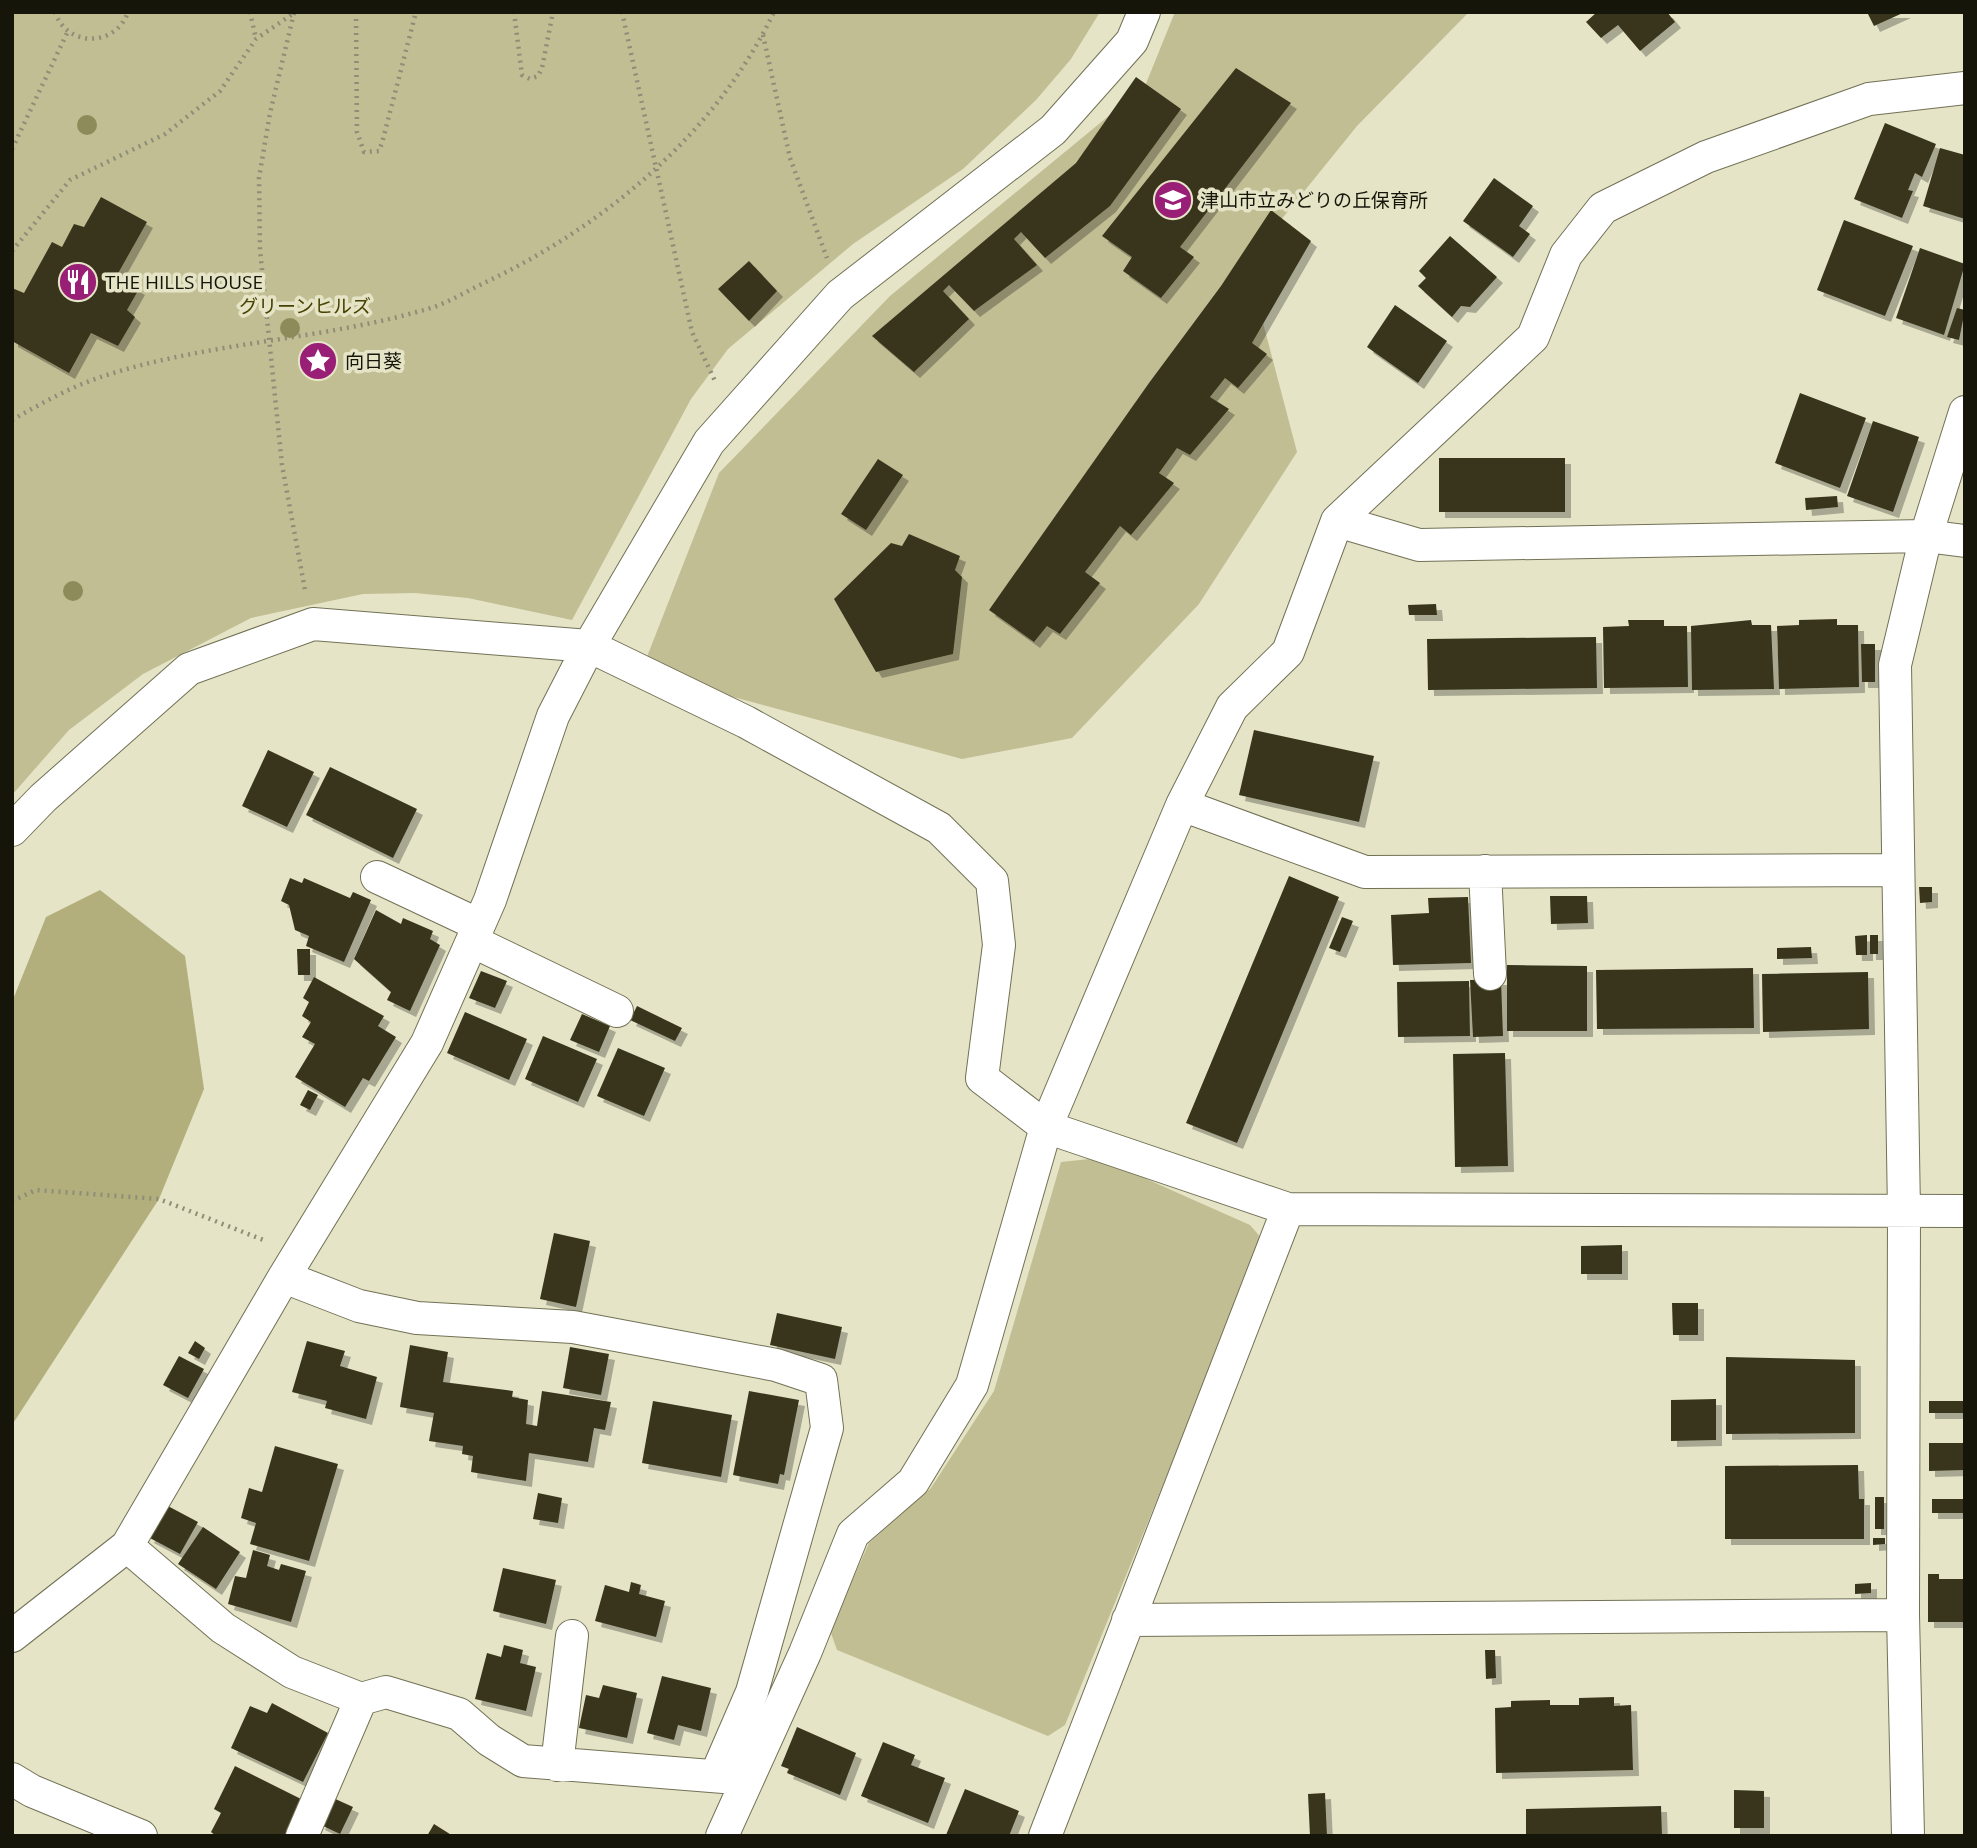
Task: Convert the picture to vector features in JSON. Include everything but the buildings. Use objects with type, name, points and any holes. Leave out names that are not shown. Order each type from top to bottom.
[{"type":"street","points":[[12,1636],[127,1546],[427,1043],[475,933],[553,716],[589,646],[709,442],[840,295],[1053,130],[1132,41],[1144,12]]},
{"type":"street","points":[[722,1836],[805,1654],[853,1534],[913,1482],[971,1385],[1046,1126],[1182,805],[1232,707],[1288,652],[1337,521],[1534,337],[1566,255],[1603,208],[1706,157],[1869,99],[1965,88]]},
{"type":"street","points":[[1908,1836],[1903,1615],[1904,1212],[1895,665],[1926,536],[1965,412]]},
{"type":"street","points":[[1337,521],[1419,545],[1926,536],[1965,541]]},
{"type":"street","points":[[12,830],[43,798],[189,669],[313,624],[589,646],[746,722],[939,828],[992,881],[999,946],[982,1078],[1046,1126],[1288,1209],[1965,1211]]},
{"type":"street","points":[[1182,805],[1365,872],[1898,870]]},
{"type":"street","points":[[1485,872],[1490,974]]},
{"type":"street","points":[[377,877],[617,1011]]},
{"type":"street","points":[[1045,1836],[1288,1209]]},
{"type":"street","points":[[292,1266],[359,1306],[417,1318],[573,1327],[776,1364],[821,1380],[827,1429],[752,1692],[716,1775]]},
{"type":"street","points":[[127,1546],[223,1628],[292,1672],[360,1699],[386,1692],[458,1714],[489,1740],[523,1761],[748,1779]]},
{"type":"street","points":[[1128,1620],[1903,1615]]},
{"type":"street","points":[[557,1765],[572,1636]]},
{"type":"street","points":[[302,1836],[360,1699]]},
{"type":"street","points":[[12,1779],[98,1827],[141,1836]]},
{"type":"path","points":[[55,12],[68,31],[85,39],[105,37],[120,27],[128,12]]},
{"type":"path","points":[[250,12],[256,38]]},
{"type":"path","points":[[356,12],[357,132],[360,147],[364,152],[372,152],[379,151],[382,143],[416,12]]},
{"type":"path","points":[[514,12],[519,65],[522,75],[530,79],[538,76],[542,68],[553,12]]},
{"type":"path","points":[[622,12],[692,332],[733,417]]},
{"type":"path","points":[[12,420],[47,400],[107,375],[192,353],[270,341],[435,306],[521,265],[572,235],[656,168],[709,115],[744,69],[774,12]]},
{"type":"path","points":[[12,251],[70,180],[165,134],[220,91],[256,38],[294,13]]},
{"type":"path","points":[[294,13],[270,113],[259,178],[260,250],[282,465],[294,540],[313,624]]},
{"type":"path","points":[[12,149],[68,31]]},
{"type":"path","points":[[763,34],[790,158],[840,295]]},
{"type":"path","points":[[12,1201],[36,1190],[159,1199],[292,1266]]},
{"type":"green space","name":"グリーンヒルズ","points":[[12,12],[1100,12],[1071,59],[1036,100],[963,169],[853,244],[728,349],[691,399],[572,620],[468,598],[415,593],[363,594],[251,618],[143,674],[69,730],[12,795]]},
{"type":"green space","points":[[1175,12],[1469,12],[1357,126],[1247,262],[1297,452],[1199,604],[1072,738],[962,759],[641,672],[719,473],[890,296],[1145,86]]},
{"type":"green space","points":[[1099,1158],[1250,1225],[1263,1240],[1065,1725],[1048,1736],[837,1650],[830,1630],[869,1543],[931,1488],[994,1391],[1061,1162]]},
{"type":"shaded area","points":[[100,890],[185,956],[204,1089],[159,1199],[12,1425],[12,1002],[46,917]]},
{"type":"place","name":"津山市立みどりの丘保育所","points":[[1173,200]]},
{"type":"place","name":"THE HILLS HOUSE","points":[[78,282]]},
{"type":"place","name":"向日葵","points":[[318,361]]}]
